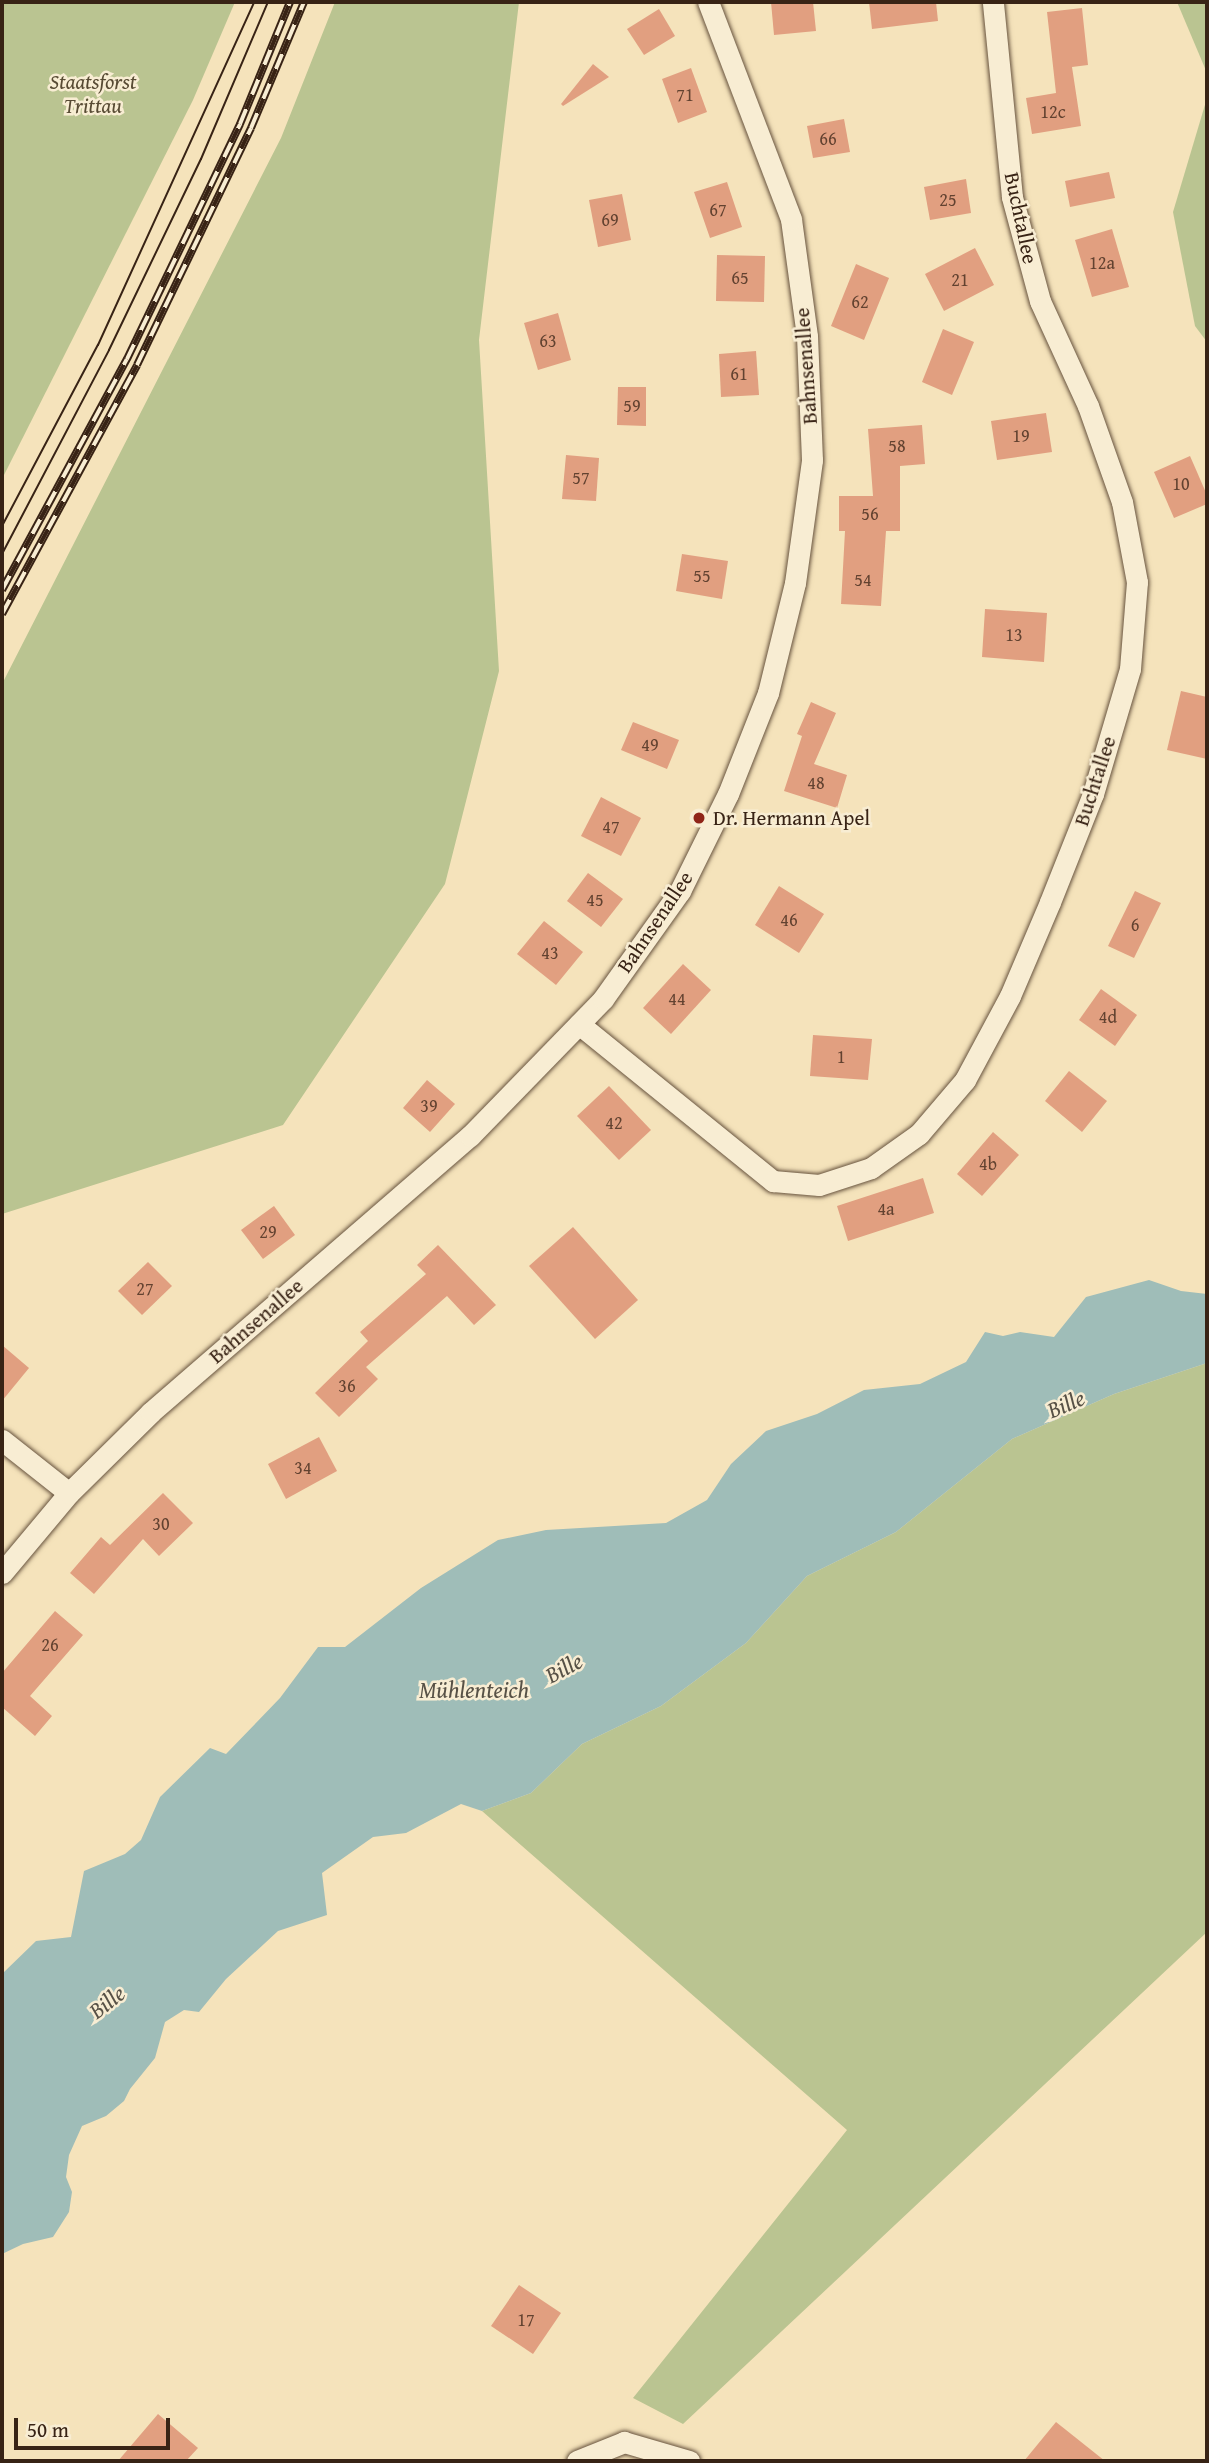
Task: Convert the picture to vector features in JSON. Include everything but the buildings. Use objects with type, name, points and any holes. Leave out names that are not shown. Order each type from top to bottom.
[{"type":"street","name":"Bahnsenallee","points":[[2,1573],[69,1493],[151,1412],[470,1136],[603,999],[680,891],[727,794],[768,693],[795,583],[812,460],[807,336],[791,219],[708,2]]},
{"type":"street","name":"Buchtallee","points":[[579,1024],[773,1181],[819,1185],[871,1168],[919,1134],[965,1080],[1010,996],[1094,794],[1129,670],[1137,582],[1122,502],[1087,405],[1040,301],[1012,197],[993,2]]},
{"type":"street","points":[[2,1440],[69,1493]]},
{"type":"street","points":[[577,2461],[624,2442],[689,2461]]},
{"type":"green space","name":"Staatsforst Trittau","points":[[2,2],[235,2],[193,100],[2,479]]},
{"type":"green space","points":[[335,2],[519,2],[479,340],[499,671],[445,884],[283,1125],[2,1214],[2,684],[281,138]]},
{"type":"green space","points":[[1177,2],[1207,2],[1207,73]]},
{"type":"green space","points":[[1207,98],[1207,342],[1195,326],[1173,212]]},
{"type":"green space","points":[[1207,1363],[1207,1932],[683,2424],[633,2398],[847,2130],[482,1811],[531,1793],[582,1744],[661,1706],[746,1643],[807,1576],[896,1532],[1012,1439],[1114,1394]]},
{"type":"water","name":"Mühlenteich","points":[[1149,1280],[1181,1291],[1207,1294],[1207,1363],[1114,1394],[1012,1439],[896,1532],[807,1576],[746,1643],[661,1706],[582,1744],[531,1793],[482,1811],[461,1804],[406,1833],[373,1837],[322,1873],[327,1915],[278,1931],[226,1979],[199,2012],[184,2010],[165,2022],[155,2058],[130,2089],[124,2101],[106,2116],[82,2126],[69,2155],[66,2177],[72,2192],[69,2212],[53,2237],[23,2244],[2,2254],[2,1974],[36,1941],[71,1937],[84,1871],[125,1854],[141,1840],[160,1797],[210,1748],[226,1754],[280,1698],[318,1647],[345,1647],[421,1588],[498,1540],[546,1530],[666,1523],[707,1500],[731,1464],[766,1431],[817,1414],[864,1390],[920,1384],[966,1362],[985,1332],[1003,1336],[1020,1332],[1054,1337],[1086,1297]]},
{"type":"tram line","points":[[2,526],[98,345],[254,2]]},
{"type":"tram line","points":[[2,554],[109,350],[201,159],[268,2]]},
{"type":"railway","points":[[2,590],[127,359],[240,124],[290,2]]},
{"type":"railway","points":[[2,614],[137,365],[251,128],[304,2]]},
{"type":"place","name":"Dr. Hermann Apel","points":[[699,818]]},
{"type":"water label","name":"Bille","points":[[1066,1404]]},
{"type":"water label","name":"Bille","points":[[564,1668]]},
{"type":"water label","name":"Bille","points":[[107,2002]]}]
